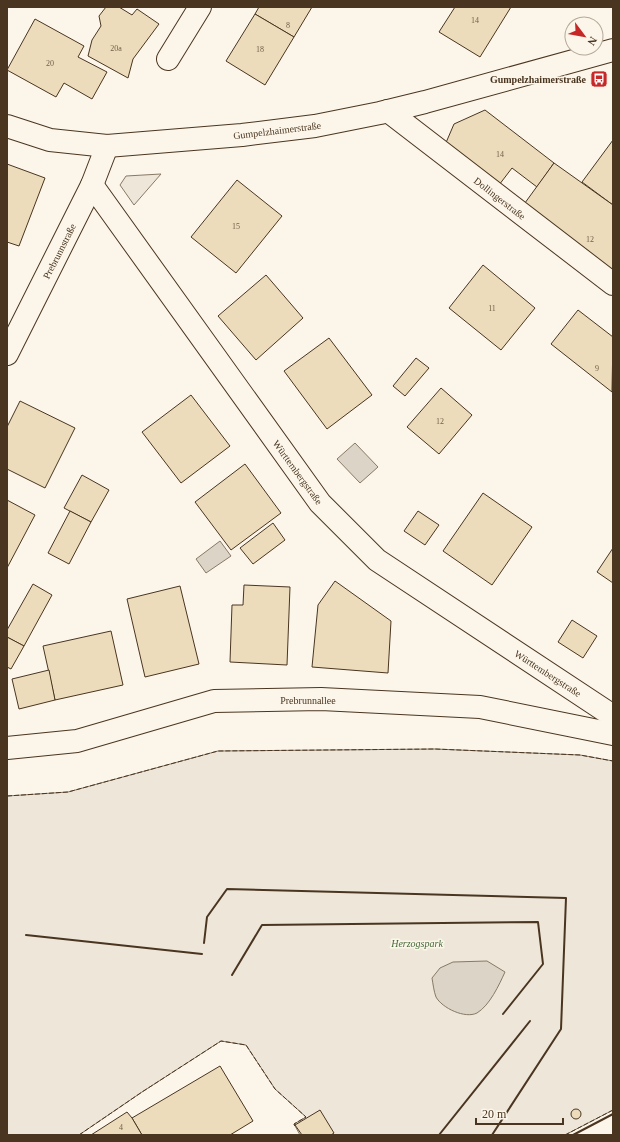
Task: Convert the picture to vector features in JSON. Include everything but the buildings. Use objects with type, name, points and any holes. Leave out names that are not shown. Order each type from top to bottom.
[{"type":"street","points":[[168,59],[200,7]]},
{"type":"street","name":"Gumpelzhaimerstraße","points":[[7,126],[50,140],[107,146],[242,135],[315,126],[425,102],[613,50]]},
{"type":"street","name":"Dollingerstraße","points":[[388,111],[613,284]]},
{"type":"street","name":"Prebrunnstraße","points":[[7,354],[92,185],[107,146]]},
{"type":"street","name":"Württembergstraße","points":[[92,185],[320,503],[377,560],[613,716]]},
{"type":"street","name":"Prebrunnallee","points":[[7,748],[77,741],[214,700],[321,699],[480,707],[613,734]]},
{"type":"green space","points":[[161,174],[134,205],[120,185],[126,176]]},
{"type":"green space","name":"Herzogspark","points":[[435,749],[580,755],[613,761],[613,1110],[565,1135],[300,1135],[294,1124],[306,1117],[275,1089],[246,1045],[221,1041],[79,1135],[7,1135],[7,796],[68,792],[218,751]]},
{"type":"shaded area","points":[[355,443],[378,467],[360,483],[337,459]]},
{"type":"shaded area","points":[[220,541],[231,556],[206,573],[196,559]]},
{"type":"shaded area","points":[[487,961],[505,972],[494,994],[482,1009],[477,1013],[466,1015],[448,1008],[439,1001],[435,995],[432,978],[440,968],[453,962]]},
{"type":"fence","points":[[7,796],[68,792],[218,751],[435,749],[580,755],[613,761]]},
{"type":"fence","points":[[79,1135],[221,1041],[246,1045],[275,1089],[306,1117],[294,1124],[295,1127]]},
{"type":"fence","points":[[565,1135],[613,1110]]},
{"type":"wall","points":[[204,943],[207,917],[227,889],[566,898],[561,1029],[492,1135]]},
{"type":"wall","points":[[232,975],[262,925],[538,922],[543,964],[503,1014]]},
{"type":"wall","points":[[26,935],[202,954]]},
{"type":"wall","points":[[439,1135],[530,1021]]},
{"type":"wall","points":[[573,1135],[613,1114]]},
{"type":"place","name":"Gumpelzhaimerstraße","points":[[599,79]]}]
